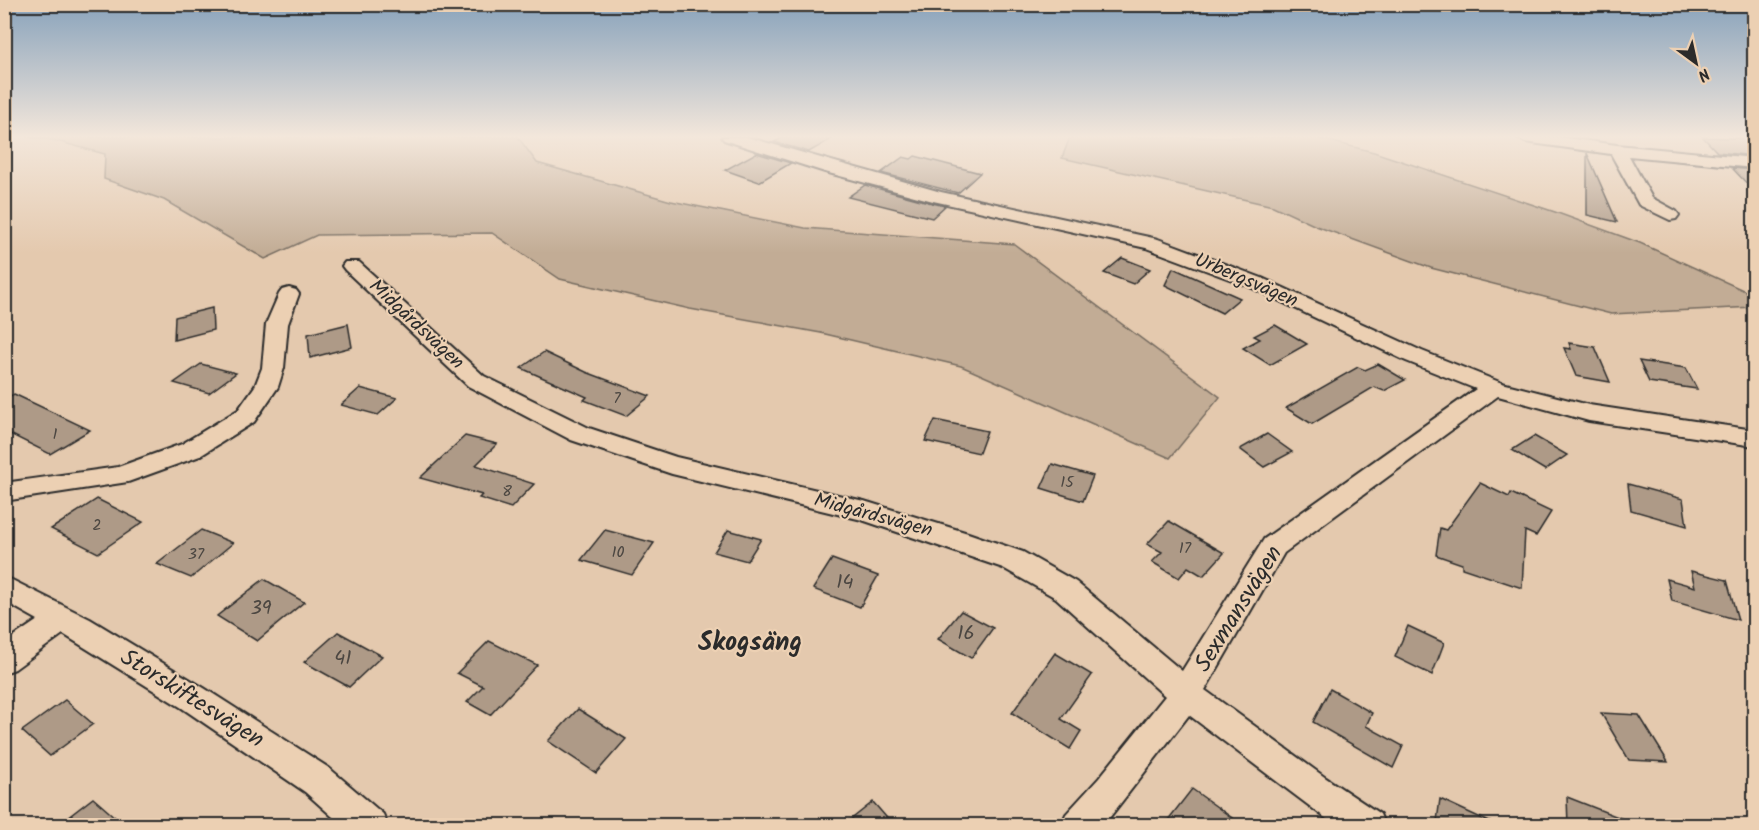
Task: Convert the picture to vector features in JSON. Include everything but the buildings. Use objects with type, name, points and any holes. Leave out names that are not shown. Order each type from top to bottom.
[{"type":"street","name":"Urbergsvägen","points":[[865,176],[929,194],[1151,243],[1255,282],[1372,338],[1494,388],[1589,413],[1755,438]]},
{"type":"street","points":[[1631,176],[1645,201],[1670,215]]},
{"type":"street","name":"Midgårdsvägen","points":[[352,266],[476,381],[535,413],[617,448],[727,479],[864,511],[958,540],[1013,560],[1066,590],[1186,694],[1314,790],[1367,825]]},
{"type":"street","points":[[4,492],[119,476],[191,450],[246,416],[266,387],[273,368],[277,324],[289,294]]},
{"type":"street","name":"Sexmansvägen","points":[[1079,825],[1111,790],[1186,694],[1274,546],[1494,388]]},
{"type":"street","name":"Storskiftesvägen","points":[[4,587],[60,620],[79,628],[193,698],[317,780],[370,825]]},
{"type":"street","points":[[4,660],[60,620]]},
{"type":"shaded area","points":[[104,176],[582,176],[671,201],[805,228],[1014,244],[1220,397],[1170,458],[961,366],[821,333],[690,309],[560,279],[492,233],[317,235],[265,259],[164,200],[104,179]]},
{"type":"shaded area","points":[[1140,176],[1446,176],[1640,243],[1754,295],[1754,307],[1611,314],[1431,268],[1316,226],[1273,206]]},
{"type":"district","name":"Skogsäng","points":[[750,643]]}]
